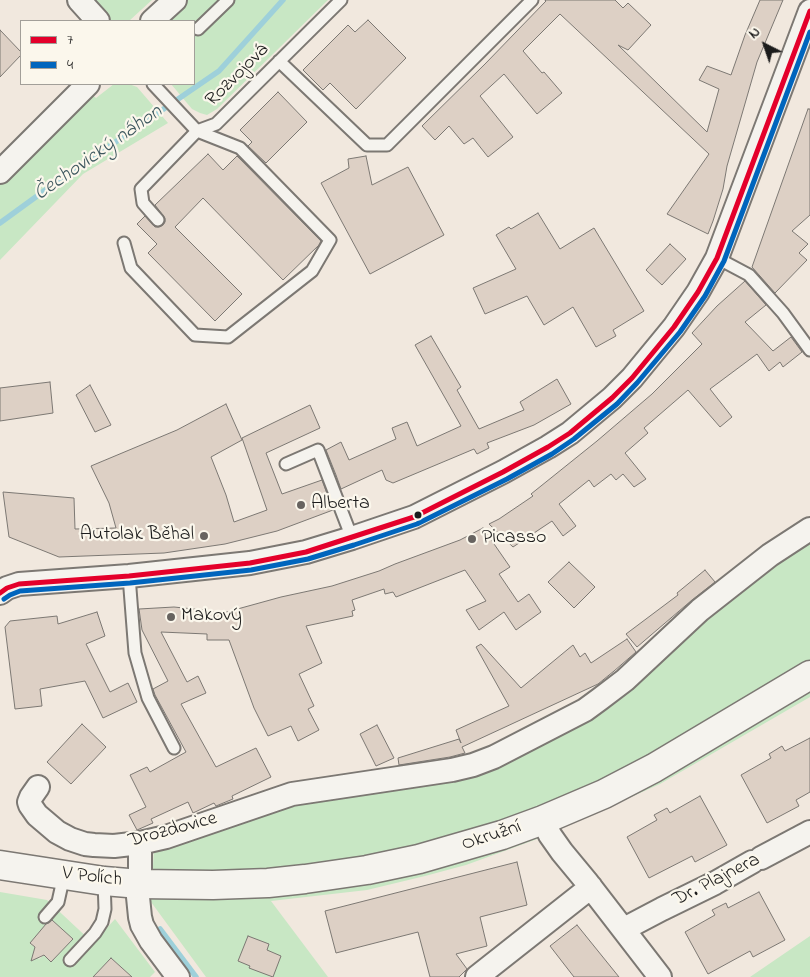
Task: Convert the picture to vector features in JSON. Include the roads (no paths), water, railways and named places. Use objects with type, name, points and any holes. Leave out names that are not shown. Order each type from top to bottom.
[{"type":"street","points":[[79,0],[97,20]]},
{"type":"street","points":[[153,20],[175,0]]},
{"type":"street","points":[[2,587],[250,563],[306,552],[414,517],[548,447],[570,432],[612,398],[632,378],[669,333],[698,292],[717,258],[810,10]]},
{"type":"street","points":[[0,172],[87,85]]},
{"type":"street","name":"Drozdovice","points":[[38,787],[29,799],[30,805],[34,811],[62,835],[76,842],[94,846],[114,846],[166,837],[292,794],[452,770],[473,765],[494,757],[585,710],[625,680],[700,610],[770,555],[810,529]]},
{"type":"street","name":"Okružní","points":[[140,884],[242,884],[294,880],[389,866],[448,852],[543,820],[604,794],[654,768],[810,675]]},
{"type":"street","points":[[543,820],[553,840],[660,977]]},
{"type":"street","name":"Dr. Plajnera","points":[[624,929],[810,832]]},
{"type":"street","points":[[140,843],[140,884]]},
{"type":"street","name":"V Polích","points":[[0,865],[104,881],[140,884],[139,909],[142,925],[151,941],[178,977]]},
{"type":"street","points":[[477,977],[591,887]]},
{"type":"lane","points":[[198,29],[228,0]]},
{"type":"lane","name":"Rozvojová","points":[[158,220],[143,203],[141,190],[197,131],[216,124],[341,0]]},
{"type":"lane","points":[[279,61],[367,145],[387,145],[532,0]]},
{"type":"lane","points":[[124,243],[131,268],[195,335],[228,337],[312,271],[330,240],[240,148],[197,131],[155,86]]},
{"type":"lane","points":[[717,258],[749,275],[784,313],[810,350]]},
{"type":"lane","points":[[286,464],[318,450],[352,538]]},
{"type":"lane","points":[[129,576],[135,653],[148,698],[174,748]]},
{"type":"lane","points":[[45,916],[58,902],[64,875]]},
{"type":"lane","points":[[70,960],[95,933],[102,922],[105,909],[104,881]]},
{"type":"waterway","name":"Čechovický náhon","points":[[0,223],[219,71],[283,0]]},
{"type":"waterway","points":[[160,929],[196,977]]},
{"type":"place","name":"Alberta","points":[[301,505]]},
{"type":"place","name":"Autolak Běhal","points":[[204,536]]},
{"type":"place","name":"Picasso","points":[[472,539]]},
{"type":"place","name":"Makový","points":[[171,617]]}]
